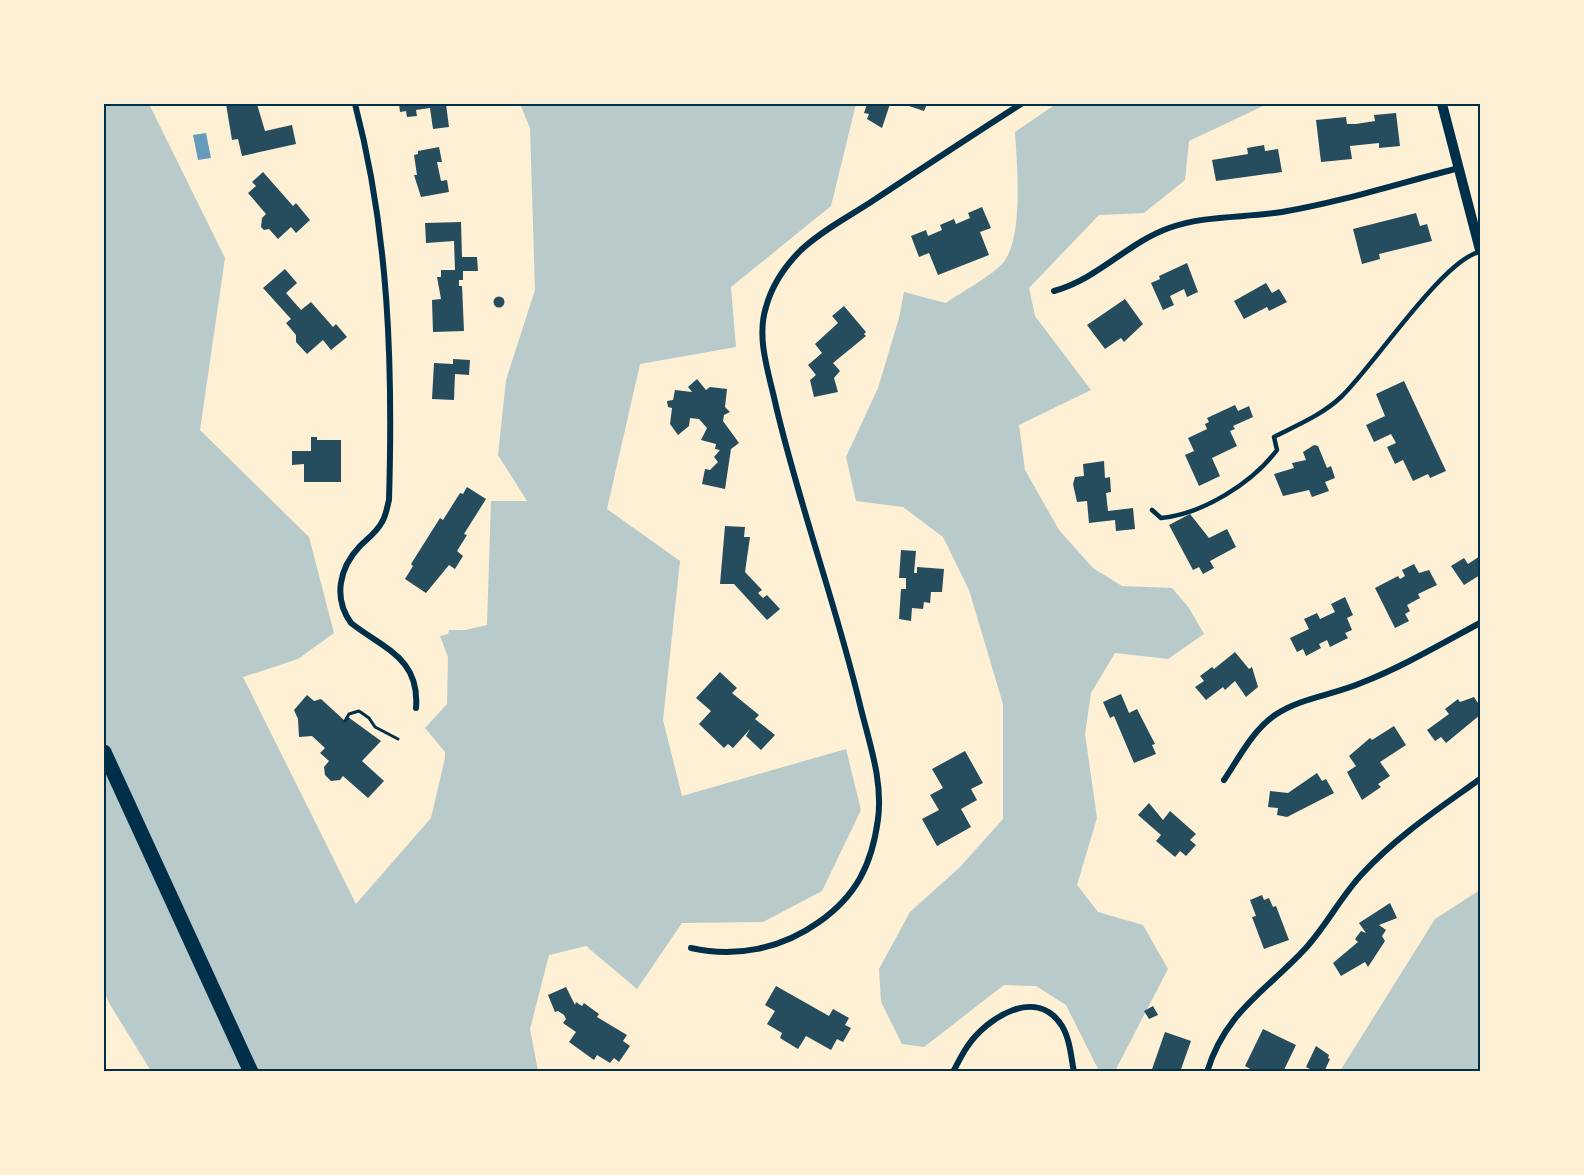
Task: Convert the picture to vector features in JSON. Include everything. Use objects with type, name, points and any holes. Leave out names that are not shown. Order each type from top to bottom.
[{"type":"highway","points":[[104,752],[251,1071]]},
{"type":"street","points":[[355,104],[375,191],[386,292],[390,360],[390,471],[389,500],[382,523],[348,561],[341,579],[340,596],[345,615],[351,623],[406,663],[418,690],[416,708]]},
{"type":"street","points":[[691,948],[710,952],[745,952],[787,940],[813,926],[848,900],[863,874],[873,846],[878,817],[877,773],[842,629],[783,437],[764,351],[761,327],[766,305],[787,265],[820,235],[1021,104]]},
{"type":"street","points":[[1442,104],[1480,251]]},
{"type":"street","points":[[1054,291],[1091,277],[1147,238],[1178,225],[1284,212],[1459,168]]},
{"type":"street","points":[[1224,780],[1249,742],[1274,716],[1296,704],[1340,692],[1383,674],[1480,623]]},
{"type":"street","points":[[1207,1071],[1216,1047],[1232,1021],[1252,997],[1306,948],[1340,899],[1363,872],[1410,830],[1480,779]]},
{"type":"street","points":[[954,1071],[967,1046],[982,1030],[1012,1010],[1036,1006],[1054,1016],[1063,1027],[1074,1071]]},
{"type":"lane","points":[[1152,510],[1161,518],[1171,517],[1212,502],[1264,467],[1277,450],[1274,437],[1313,417],[1341,398],[1446,274],[1480,251]]},
{"type":"path","points":[[345,721],[349,714],[359,711],[369,718],[375,727],[398,739]]},
{"type":"shaded area","points":[[104,104],[149,104],[225,258],[200,430],[309,537],[334,633],[298,659],[243,677],[356,904],[431,818],[445,758],[445,752],[425,728],[447,704],[448,657],[440,636],[448,634],[449,630],[465,630],[487,625],[491,501],[527,501],[498,455],[506,380],[535,290],[530,128],[520,104],[856,104],[831,206],[731,287],[736,347],[640,364],[607,509],[680,561],[663,720],[682,796],[846,749],[861,810],[822,891],[763,922],[682,923],[637,989],[586,946],[549,955],[530,1029],[538,1071],[151,1071],[109,1003],[104,990]]},
{"type":"shaded area","points":[[1056,104],[1261,104],[1263,106],[1189,141],[1185,180],[1144,213],[1099,215],[1029,288],[1035,316],[1091,390],[1019,425],[1025,470],[1059,530],[1093,568],[1122,586],[1172,588],[1189,608],[1204,634],[1168,659],[1115,653],[1091,693],[1085,734],[1097,818],[1077,885],[1098,912],[1143,925],[1168,969],[1115,1071],[1099,1071],[1066,1005],[1036,986],[1004,985],[924,1047],[902,1044],[881,1002],[879,969],[910,912],[960,867],[1003,819],[1003,704],[969,590],[943,537],[903,507],[856,501],[846,457],[878,388],[899,318],[904,292],[946,303],[1003,263],[1010,251],[1017,219],[1018,181],[1015,132]]},
{"type":"shaded area","points":[[1480,890],[1480,1071],[1340,1071],[1435,919]]},
{"type":"water","points":[[206,133],[211,158],[198,160],[193,135]]},
{"type":"building","points":[[226,104],[257,104],[265,131],[292,125],[296,144],[242,156],[238,139],[232,140]]},
{"type":"building","points":[[399,104],[446,104],[449,127],[433,129],[430,108],[416,110],[417,116],[407,117],[406,111],[400,112]]},
{"type":"building","points":[[867,104],[890,104],[882,128],[867,119],[869,114],[864,113]]},
{"type":"building","points":[[903,104],[927,104],[924,111]]},
{"type":"building","points":[[1396,113],[1400,146],[1379,148],[1379,143],[1350,146],[1352,159],[1321,162],[1316,120],[1346,117],[1347,124],[1356,124],[1375,121],[1374,115]]},
{"type":"building","points":[[1264,145],[1265,151],[1278,149],[1282,172],[1216,181],[1212,160],[1248,154],[1247,148]]},
{"type":"building","points":[[439,147],[442,162],[437,162],[441,181],[447,180],[449,192],[421,197],[414,175],[417,175],[414,155],[418,154],[418,151]]},
{"type":"building","points":[[263,172],[293,206],[296,203],[310,220],[296,233],[291,227],[278,239],[269,229],[264,230],[261,227],[262,218],[266,214],[248,193],[256,186],[252,182]]},
{"type":"building","points":[[982,207],[991,228],[980,232],[989,255],[938,275],[929,253],[919,257],[911,236],[926,230],[928,236],[942,230],[940,225],[954,219],[956,224],[970,218],[968,213]]},
{"type":"building","points":[[1416,213],[1420,226],[1427,224],[1432,241],[1379,254],[1380,259],[1362,264],[1353,229]]},
{"type":"building","points":[[461,222],[462,257],[477,257],[478,271],[463,271],[463,280],[459,280],[459,286],[462,286],[464,331],[433,332],[432,300],[441,299],[437,277],[441,277],[441,270],[455,270],[454,241],[426,243],[425,223]]},
{"type":"building","points":[[1187,263],[1198,292],[1187,297],[1184,289],[1170,296],[1174,305],[1163,310],[1151,283],[1160,279],[1159,276]]},
{"type":"building","points":[[285,269],[297,283],[286,293],[301,310],[311,302],[333,327],[336,324],[347,337],[331,350],[323,340],[307,354],[296,342],[296,335],[286,323],[291,319],[263,288]]},
{"type":"building","points":[[1266,283],[1272,293],[1279,289],[1287,302],[1269,311],[1267,307],[1244,319],[1234,301]]},
{"type":"building","points":[[499,297],[503,298],[503,306],[499,307],[495,306],[494,302],[495,298]]},
{"type":"building","points":[[1125,299],[1143,324],[1124,342],[1121,338],[1105,349],[1087,325]]},
{"type":"building","points":[[844,306],[866,332],[864,334],[866,336],[833,363],[840,371],[834,378],[838,392],[814,397],[810,380],[816,375],[808,365],[822,353],[815,344],[838,323],[832,316]]},
{"type":"building","points":[[453,359],[470,360],[469,375],[455,374],[454,400],[432,399],[434,363],[453,364]]},
{"type":"building","points":[[697,379],[706,390],[710,387],[727,389],[725,407],[730,412],[724,415],[723,421],[739,443],[731,449],[725,489],[702,484],[705,469],[710,470],[718,462],[714,457],[720,450],[715,449],[716,444],[701,440],[707,428],[699,419],[690,418],[689,426],[678,435],[670,424],[672,408],[668,407],[667,401],[673,400],[675,390],[692,392],[688,387]]},
{"type":"building","points":[[1404,381],[1446,471],[1430,478],[1428,474],[1413,481],[1403,460],[1395,464],[1387,447],[1396,443],[1391,434],[1374,442],[1366,425],[1385,416],[1376,394]]},
{"type":"building","points":[[1235,405],[1238,411],[1249,406],[1253,417],[1233,426],[1235,429],[1230,431],[1237,446],[1212,458],[1220,476],[1199,486],[1185,455],[1194,451],[1188,438],[1207,429],[1205,424],[1209,422],[1207,418]]},
{"type":"building","points":[[311,437],[317,437],[317,440],[341,440],[341,482],[304,482],[304,464],[292,465],[292,451],[311,451]]},
{"type":"building","points":[[1314,445],[1318,446],[1327,468],[1331,466],[1335,478],[1325,482],[1329,491],[1312,497],[1309,490],[1283,496],[1274,474],[1294,468],[1292,463],[1306,460],[1303,452]]},
{"type":"building","points":[[1104,461],[1105,478],[1110,477],[1111,492],[1106,493],[1108,511],[1133,508],[1135,529],[1116,531],[1115,520],[1089,523],[1087,501],[1077,502],[1073,484],[1075,477],[1084,476],[1083,464]]},
{"type":"building","points":[[467,487],[486,499],[464,534],[467,535],[457,551],[463,556],[455,569],[449,565],[426,593],[405,579],[413,566],[411,564],[440,518],[443,520],[460,493],[463,494]]},
{"type":"building","points":[[1190,514],[1209,538],[1227,529],[1236,547],[1210,561],[1214,568],[1203,574],[1199,567],[1193,570],[1169,525]]},
{"type":"building","points":[[725,526],[745,527],[744,537],[750,537],[745,572],[762,590],[758,593],[763,598],[767,595],[780,609],[767,620],[734,584],[720,584]]},
{"type":"building","points":[[901,550],[916,551],[914,573],[917,573],[917,567],[944,569],[942,592],[931,592],[930,603],[924,602],[923,609],[912,608],[911,621],[899,619],[901,589],[906,589],[906,578],[899,578]]},
{"type":"building","points":[[1480,556],[1480,575],[1464,585],[1451,566],[1464,558],[1468,564]]},
{"type":"building","points":[[1414,564],[1419,573],[1429,570],[1437,585],[1418,594],[1420,598],[1407,605],[1410,611],[1405,614],[1409,621],[1395,628],[1375,588],[1398,576],[1400,579],[1405,576],[1402,570]]},
{"type":"building","points":[[1345,597],[1353,615],[1347,618],[1352,630],[1345,633],[1348,638],[1330,647],[1327,640],[1319,644],[1321,648],[1306,656],[1303,649],[1297,652],[1290,638],[1309,629],[1304,619],[1317,613],[1320,619],[1335,612],[1331,604]]},
{"type":"building","points":[[1235,652],[1249,669],[1252,667],[1258,687],[1246,697],[1235,681],[1225,690],[1223,687],[1206,700],[1195,687],[1204,681],[1200,676],[1212,667],[1214,669]]},
{"type":"building","points":[[720,672],[737,688],[732,693],[759,715],[755,719],[775,735],[761,750],[746,736],[750,729],[733,748],[728,744],[724,748],[699,724],[711,711],[696,698]]},
{"type":"building","points":[[1121,694],[1129,713],[1137,709],[1155,744],[1152,745],[1156,754],[1134,763],[1114,716],[1110,718],[1103,702]]},
{"type":"building","points":[[307,695],[314,701],[321,699],[345,721],[348,717],[381,741],[362,761],[384,781],[368,798],[343,776],[340,780],[331,781],[325,775],[324,767],[329,761],[320,753],[325,748],[312,736],[299,737],[298,719],[294,710]]},
{"type":"building","points":[[1474,697],[1480,706],[1480,715],[1446,743],[1441,737],[1435,741],[1427,730],[1449,714],[1445,709],[1458,699],[1460,702]]},
{"type":"building","points":[[1394,726],[1406,745],[1380,762],[1390,776],[1378,784],[1381,787],[1362,800],[1347,772],[1356,766],[1349,756],[1370,738],[1372,740]]},
{"type":"building","points":[[965,751],[983,783],[971,789],[977,800],[961,809],[971,827],[937,846],[922,819],[939,810],[930,795],[943,788],[932,769]]},
{"type":"building","points":[[1317,773],[1322,781],[1326,779],[1334,793],[1287,817],[1277,815],[1278,808],[1268,807],[1270,791],[1288,793]]},
{"type":"building","points":[[1149,803],[1163,820],[1170,811],[1196,834],[1190,840],[1196,845],[1186,856],[1180,851],[1175,857],[1156,841],[1161,835],[1138,815]]},
{"type":"building","points":[[1262,895],[1264,900],[1269,898],[1273,907],[1276,906],[1289,940],[1264,949],[1252,917],[1256,916],[1250,900]]},
{"type":"building","points":[[1390,903],[1397,918],[1379,925],[1386,930],[1382,936],[1385,941],[1368,967],[1365,962],[1341,976],[1333,963],[1358,942],[1355,939],[1361,931],[1366,933],[1359,923]]},
{"type":"building","points":[[776,986],[829,1016],[833,1009],[849,1018],[845,1025],[851,1028],[843,1042],[837,1039],[831,1050],[806,1036],[798,1049],[780,1038],[782,1033],[767,1024],[775,1011],[765,1005]]},
{"type":"building","points":[[566,987],[575,1005],[576,1002],[582,1006],[584,1003],[599,1014],[597,1017],[627,1035],[623,1041],[630,1046],[619,1062],[614,1058],[610,1063],[597,1055],[594,1060],[569,1042],[576,1032],[563,1023],[566,1019],[564,1015],[558,1011],[555,1012],[548,995]]},
{"type":"building","points":[[1153,1006],[1158,1015],[1149,1019],[1144,1011]]},
{"type":"building","points":[[1263,1029],[1296,1045],[1283,1072],[1256,1072],[1245,1066]]},
{"type":"building","points":[[1165,1032],[1191,1041],[1180,1072],[1151,1072]]},
{"type":"building","points":[[1316,1046],[1329,1055],[1330,1059],[1324,1072],[1316,1072],[1306,1067]]}]
